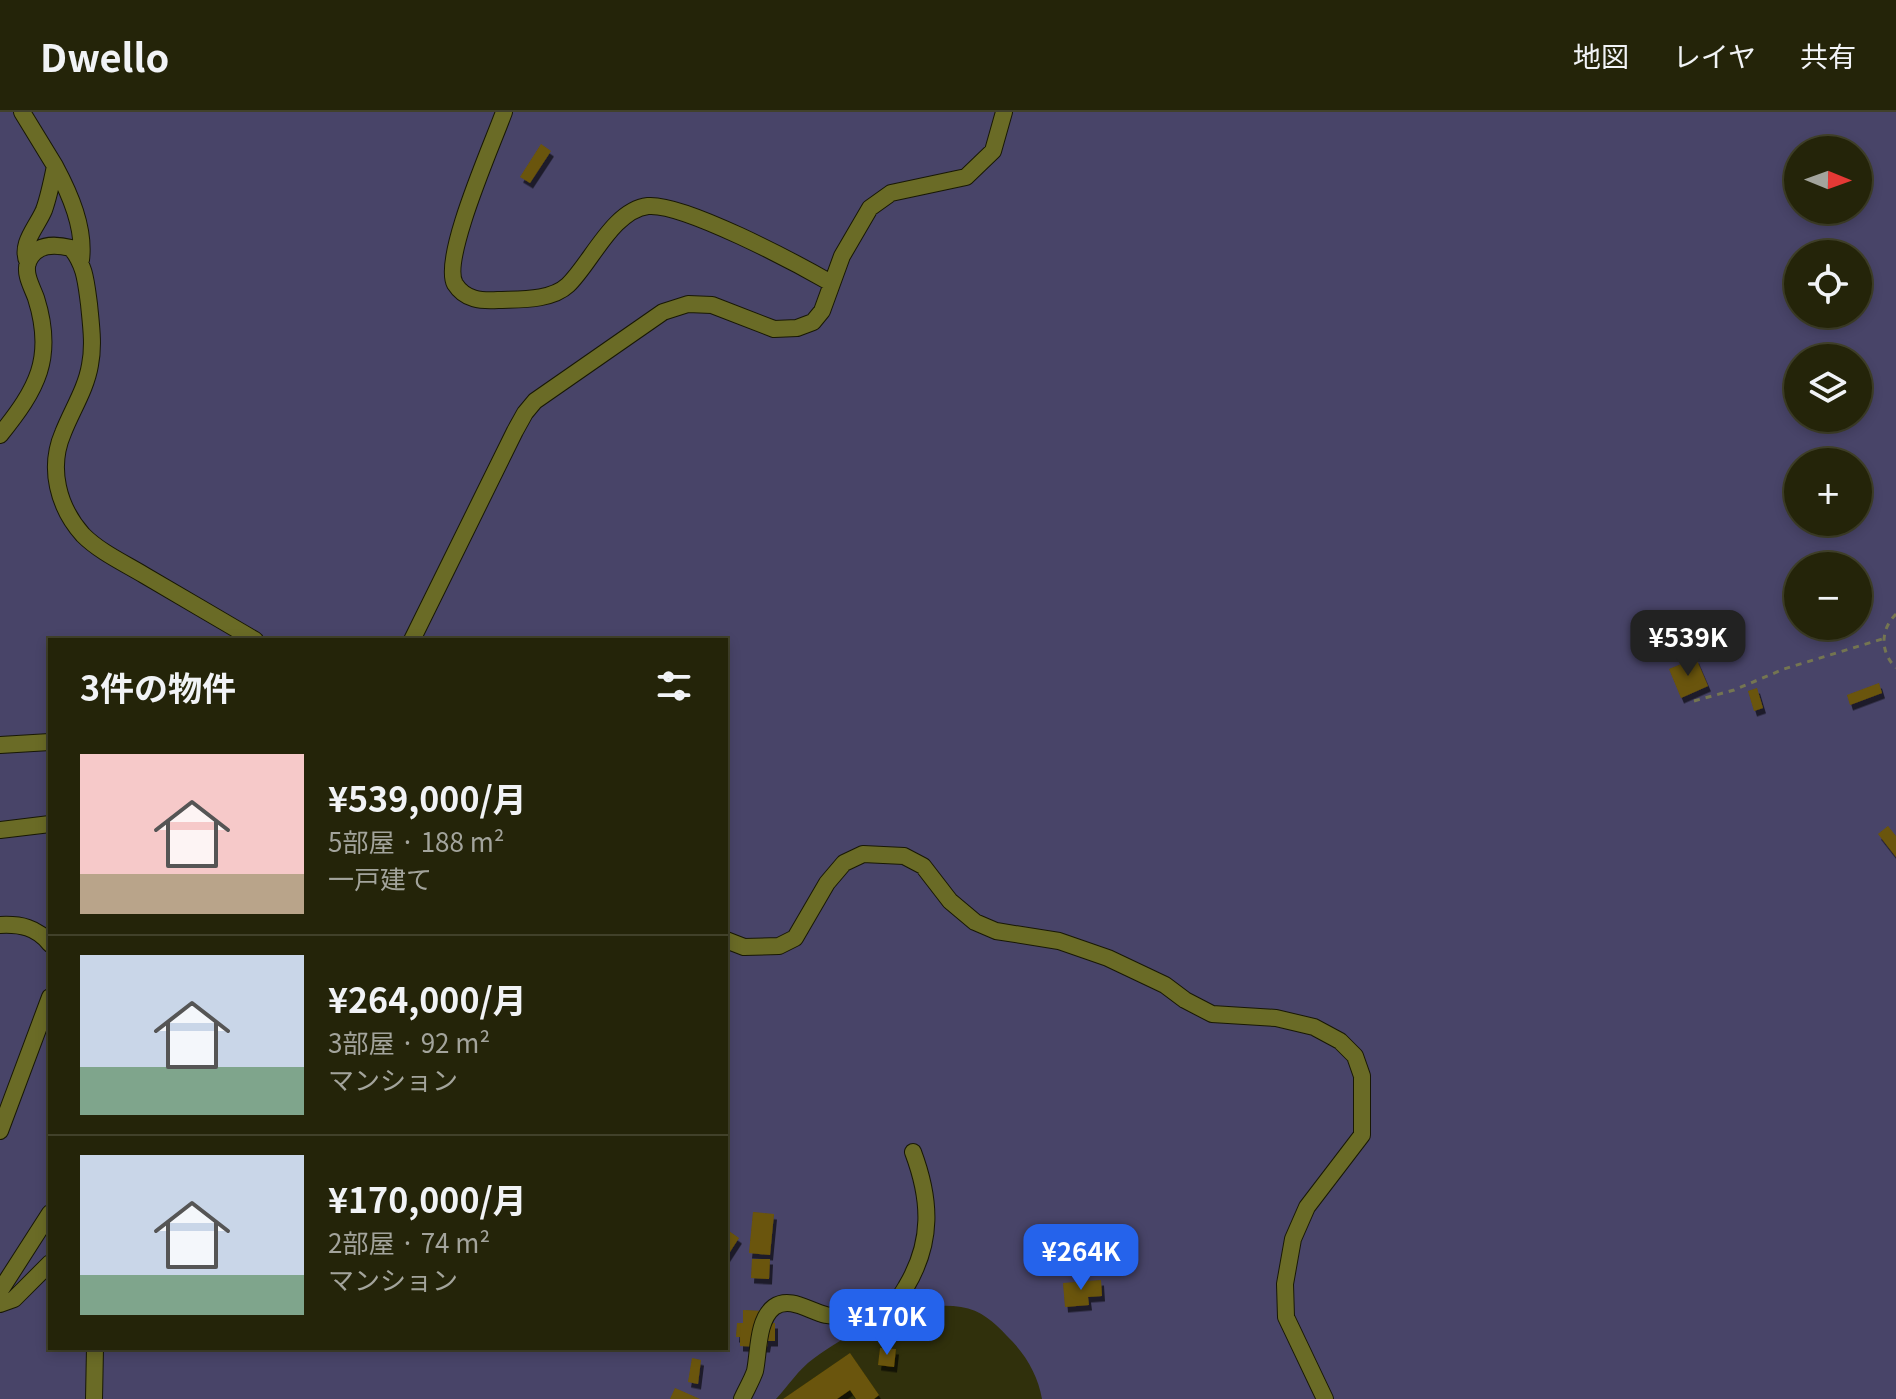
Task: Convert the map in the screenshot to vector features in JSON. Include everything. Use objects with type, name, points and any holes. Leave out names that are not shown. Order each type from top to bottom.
[{"type":"street","points":[[22,112],[69,192],[83,246],[81,260],[86,278],[92,338],[90,366],[82,392],[61,436],[56,460],[57,488],[66,511],[84,535],[107,553],[252,638]]},
{"type":"street","points":[[504,112],[457,240],[451,266],[454,283],[467,297],[482,301],[537,298],[566,288],[622,218],[646,206],[676,209],[831,283]]},
{"type":"street","points":[[413,638],[520,422],[535,401],[663,312],[688,304],[712,305],[774,329],[797,328],[813,322],[822,311],[842,256],[870,208],[891,193],[966,177],[993,151],[1004,112]]},
{"type":"street","points":[[28,263],[24,255],[27,243],[43,212],[55,166]]},
{"type":"street","points":[[0,435],[24,405],[37,382],[43,355],[43,325],[27,275],[28,263],[36,251],[52,244],[71,248],[81,260]]},
{"type":"street","points":[[0,745],[48,742]]},
{"type":"street","points":[[0,830],[48,824]]},
{"type":"street","points":[[728,941],[744,947],[779,946],[795,938],[827,883],[844,863],[863,854],[904,856],[923,866],[950,901],[975,922],[996,931],[1059,941],[1108,958],[1165,985],[1212,1014],[1276,1018],[1314,1027],[1340,1041],[1355,1056],[1362,1076],[1362,1135],[1307,1207],[1293,1239],[1285,1284],[1286,1317],[1325,1399]]},
{"type":"street","points":[[0,925],[25,926],[43,934],[48,941]]},
{"type":"street","points":[[0,1131],[48,1002]]},
{"type":"street","points":[[742,1399],[755,1372],[759,1337],[770,1310],[781,1303],[792,1303],[827,1315],[861,1317],[881,1313],[897,1302],[919,1266],[926,1237],[923,1178],[913,1152]]},
{"type":"street","points":[[0,1291],[48,1216]]},
{"type":"street","points":[[0,1304],[14,1299],[48,1265]]},
{"type":"street","points":[[94,1399],[95,1350]]},
{"type":"path","points":[[1896,614],[1882,639],[1889,661],[1896,668]]},
{"type":"path","points":[[1694,701],[1882,639]]},
{"type":"shaded area","points":[[0,112],[1896,112],[1896,1399],[1042,1399],[1030,1365],[997,1326],[975,1311],[942,1306],[903,1313],[864,1328],[828,1348],[798,1373],[776,1399],[0,1399]]},
{"type":"building","points":[[541,144],[551,151],[530,183],[520,177]]},
{"type":"building","points":[[1696,658],[1708,686],[1681,698],[1669,669]]},
{"type":"building","points":[[1879,683],[1882,693],[1850,705],[1847,695]]},
{"type":"building","points":[[1757,688],[1763,708],[1754,711],[1748,691]]},
{"type":"building","points":[[1888,826],[1896,836],[1896,857],[1878,834]]},
{"type":"building","points":[[753,1212],[774,1214],[770,1255],[749,1253]]},
{"type":"building","points":[[728,1230],[739,1238],[728,1255]]},
{"type":"building","points":[[752,1259],[770,1259],[769,1279],[751,1278]]},
{"type":"building","points":[[1101,1280],[1102,1296],[1088,1297],[1089,1305],[1065,1307],[1063,1283]]},
{"type":"building","points":[[743,1310],[767,1311],[767,1323],[775,1323],[775,1341],[768,1341],[767,1347],[740,1346],[740,1337],[736,1337],[737,1323],[743,1323]]},
{"type":"building","points":[[880,1348],[896,1349],[894,1367],[878,1365]]},
{"type":"building","points":[[850,1353],[879,1395],[874,1399],[856,1399],[850,1390],[837,1399],[783,1399]]},
{"type":"building","points":[[692,1358],[701,1360],[698,1384],[688,1382]]},
{"type":"building","points":[[675,1388],[700,1399],[670,1399]]}]
